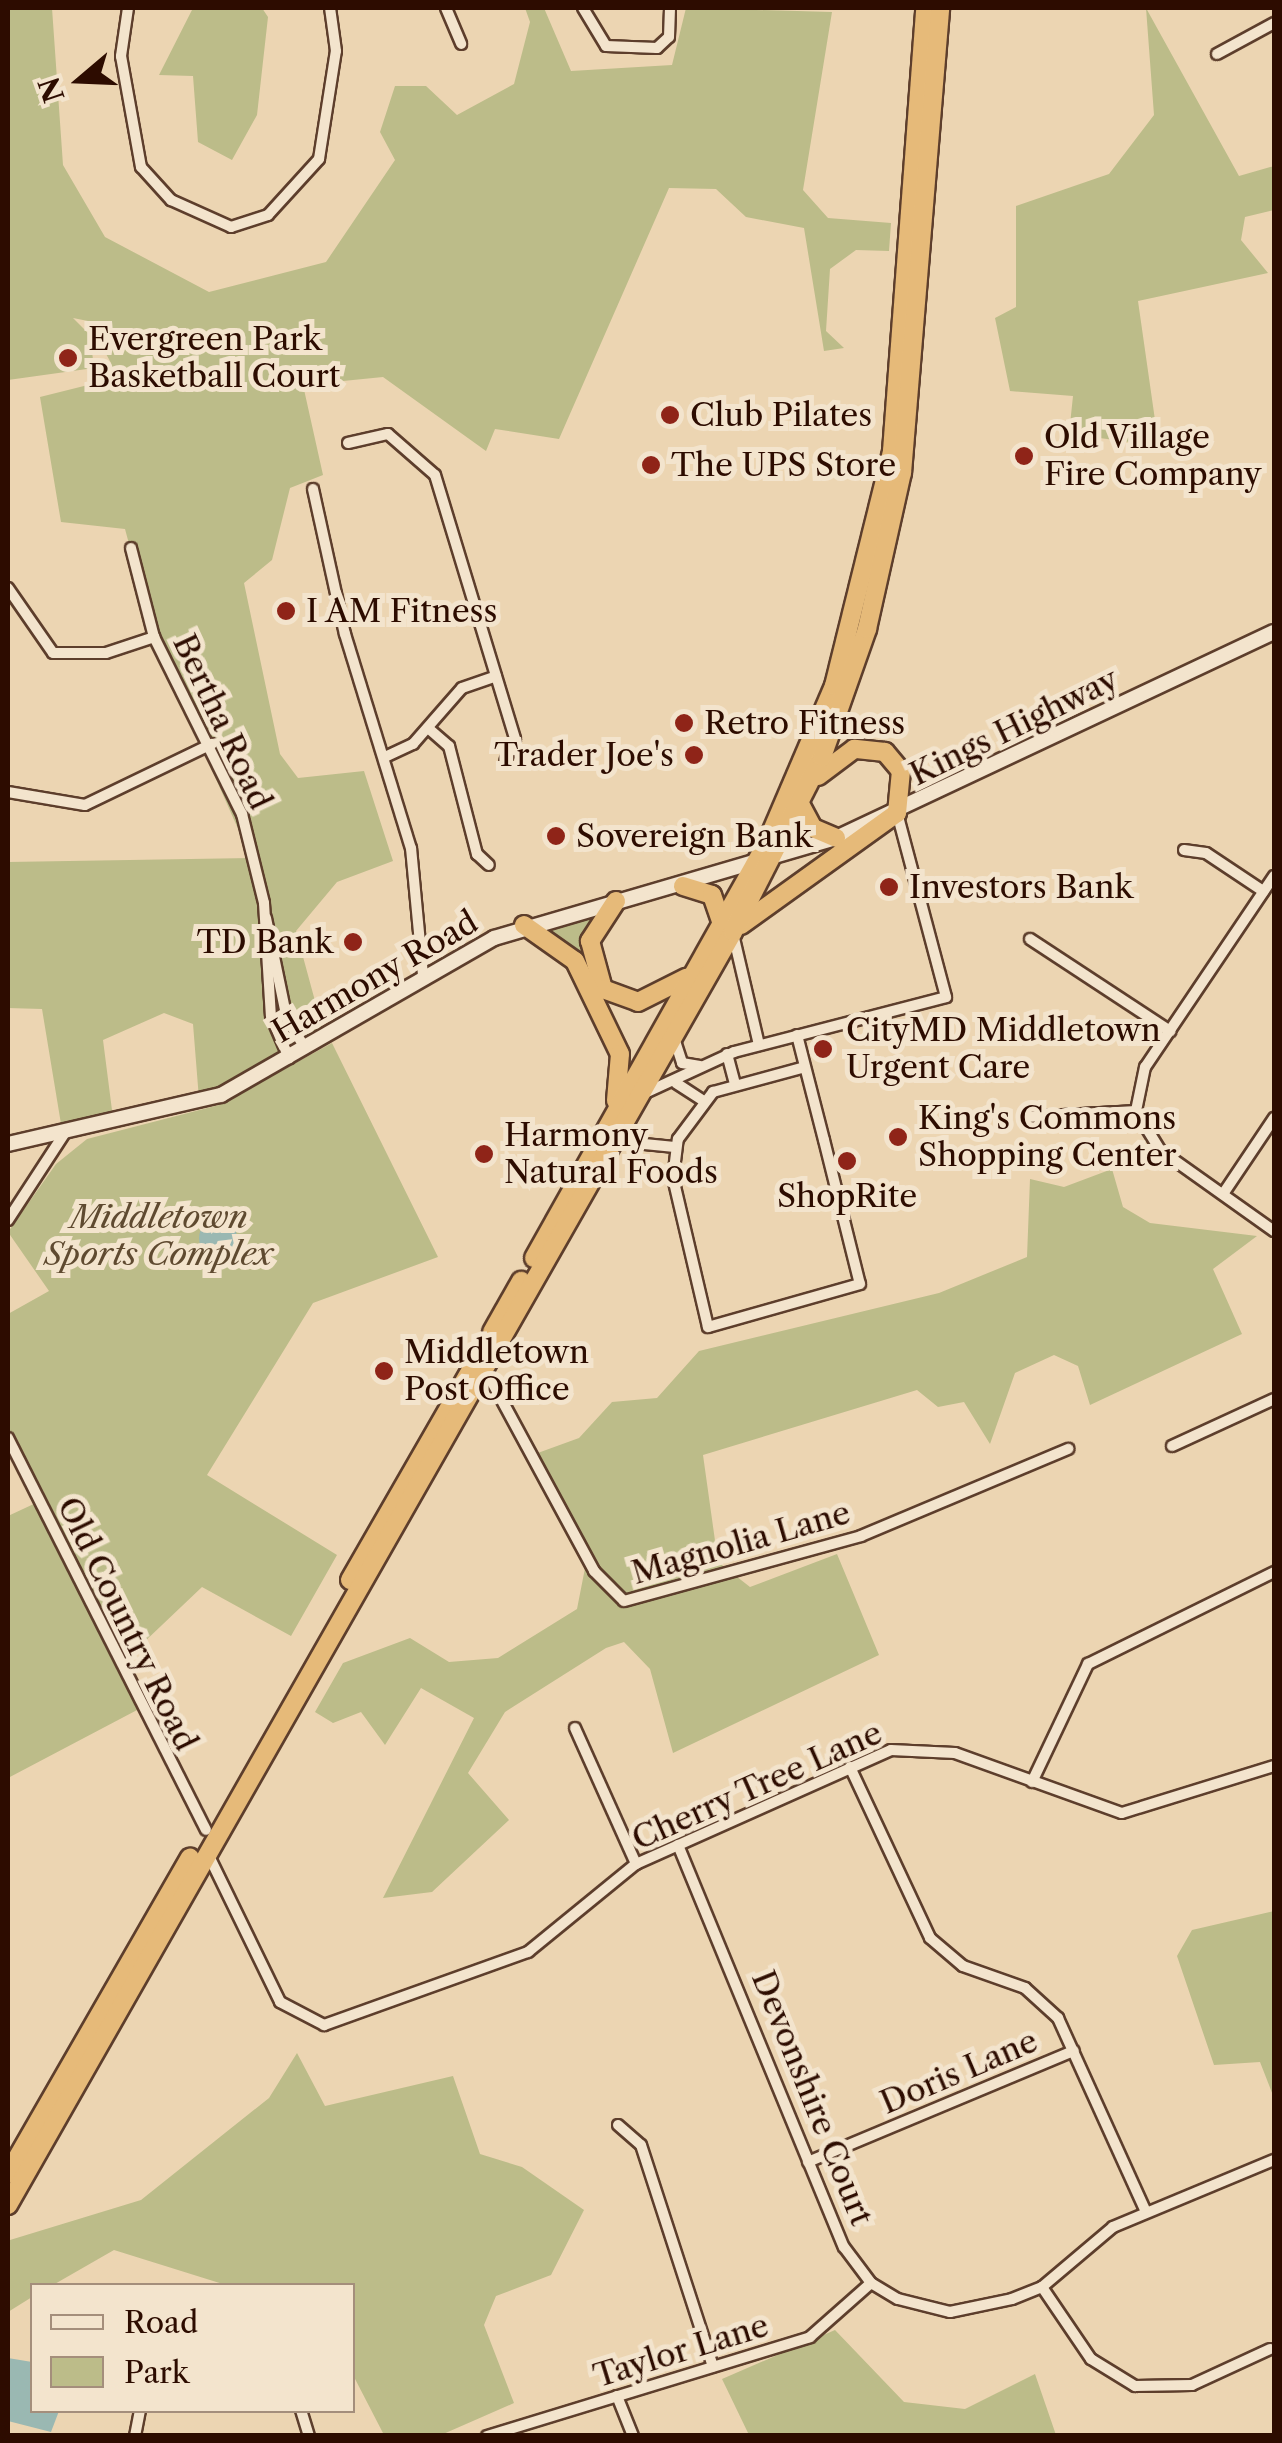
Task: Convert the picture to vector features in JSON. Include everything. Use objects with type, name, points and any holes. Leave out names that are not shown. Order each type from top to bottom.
[{"type":"highway","points":[[8,2205],[675,1034],[728,928],[834,686],[882,510],[905,337],[925,8]]},
{"type":"highway","points":[[8,2174],[698,967],[772,860],[810,782],[867,629],[902,474],[940,8]]},
{"type":"highway","points":[[728,928],[898,813],[901,771],[876,748],[843,753],[810,782]]},
{"type":"highway","points":[[800,804],[813,828],[836,838]]},
{"type":"highway","points":[[683,886],[712,894],[728,928]]},
{"type":"highway","points":[[616,902],[590,942],[604,988],[647,1001],[698,967]]},
{"type":"highway","points":[[524,925],[570,954],[616,1043],[621,1076],[610,1122]]},
{"type":"street","points":[[128,8],[121,56],[141,167],[171,200],[230,227],[268,215],[319,160],[336,52],[330,8]]},
{"type":"street","points":[[446,8],[461,44]]},
{"type":"street","points":[[582,8],[606,46],[657,48],[669,37],[670,8]]},
{"type":"street","points":[[1217,54],[1274,22]]},
{"type":"street","points":[[348,443],[388,434],[436,475],[514,738],[505,760]]},
{"type":"street","points":[[312,488],[345,634],[387,756],[411,848],[423,974]]},
{"type":"street","name":"Bertha Road","points":[[131,548],[154,636],[212,744],[242,814],[287,1019],[304,1048]]},
{"type":"street","points":[[8,588],[54,653],[106,652],[154,636]]},
{"type":"street","name":"Kings Highway","points":[[772,860],[898,813],[1274,632]]},
{"type":"street","points":[[387,756],[428,728],[462,688],[496,676]]},
{"type":"street","points":[[428,728],[448,746],[476,854],[489,864]]},
{"type":"street","points":[[8,792],[54,806],[101,801],[212,744]]},
{"type":"street","points":[[640,1096],[676,1083],[727,1054],[946,997],[898,813]]},
{"type":"street","points":[[1184,850],[1206,853],[1263,891]]},
{"type":"street","name":"Harmony Road","points":[[8,1144],[221,1095],[289,1058],[423,974],[524,925],[772,860]]},
{"type":"street","points":[[1274,876],[1140,1079],[1136,1112],[1160,1150],[1274,1231]]},
{"type":"street","name":"Bertha Road","points":[[265,917],[271,1016],[289,1058]]},
{"type":"street","points":[[728,928],[759,1045]]},
{"type":"street","points":[[1030,939],[1170,1030]]},
{"type":"street","points":[[675,1034],[680,1061],[701,1066]]},
{"type":"street","points":[[797,1036],[805,1067],[856,1289],[708,1327],[673,1178],[676,1147],[702,1100],[735,1084],[805,1067]]},
{"type":"street","points":[[727,1054],[735,1084]]},
{"type":"street","points":[[676,1083],[702,1100]]},
{"type":"street","points":[[1027,1117],[1136,1112]]},
{"type":"street","points":[[1224,1194],[1274,1118]]},
{"type":"street","points":[[8,1220],[66,1131]]},
{"type":"street","points":[[614,1142],[676,1147]]},
{"type":"street","name":"Magnolia Lane","points":[[485,1369],[594,1571],[624,1601],[861,1536],[1068,1449]]},
{"type":"street","points":[[1172,1446],[1274,1399]]},
{"type":"street","name":"Old Country Road","points":[[8,1438],[206,1830]]},
{"type":"street","points":[[1032,1782],[1088,1664],[1274,1572]]},
{"type":"street","points":[[574,1728],[636,1864]]},
{"type":"street","name":"Cherry Tree Lane","points":[[206,1852],[280,2002],[324,2026],[528,1952],[636,1864],[850,1767],[927,1748],[1134,1813],[1274,1766]]},
{"type":"street","points":[[850,1767],[930,1938],[963,1966],[1036,1994],[1074,2051],[1146,2212]]},
{"type":"street","name":"Devonshire Court","points":[[678,1845],[844,2246],[870,2283]]},
{"type":"street","name":"Doris Lane","points":[[808,2162],[1074,2051]]},
{"type":"street","points":[[618,2125],[641,2146],[713,2367]]},
{"type":"street","points":[[870,2283],[950,2312],[1042,2286],[1094,2239],[1146,2212],[1274,2160]]},
{"type":"street","name":"Taylor Lane","points":[[487,2436],[820,2332],[870,2283]]},
{"type":"street","points":[[1042,2286],[1091,2359],[1135,2386],[1192,2384],[1270,2349]]},
{"type":"street","points":[[617,2396],[633,2436]]},
{"type":"green space","points":[[8,8],[52,8],[63,165],[105,237],[209,292],[326,262],[395,160],[380,132],[395,86],[426,86],[457,115],[514,84],[530,22],[525,8],[544,8],[571,71],[672,65],[686,8],[832,12],[803,190],[828,218],[891,223],[889,251],[856,250],[830,269],[826,331],[844,348],[824,351],[804,228],[746,217],[716,189],[669,188],[559,439],[495,429],[486,451],[383,377],[303,385],[323,475],[290,488],[272,560],[244,583],[280,754],[298,778],[364,771],[393,861],[337,882],[296,931],[324,1034],[199,1099],[193,1024],[164,1013],[103,1040],[113,1118],[62,1130],[42,1009],[8,1008],[8,862],[251,858],[156,644],[125,529],[61,522],[40,397],[108,380],[111,363],[88,321],[73,318],[90,335],[94,368],[8,380]]},
{"type":"green space","points":[[193,8],[262,8],[268,17],[257,115],[232,160],[198,142],[193,76],[159,75]]},
{"type":"green space","points":[[1146,8],[1239,176],[1274,166],[1274,210],[1245,217],[1241,240],[1268,273],[1138,301],[1156,427],[1130,442],[1069,434],[1073,396],[1010,391],[995,318],[1016,307],[1016,206],[1109,174],[1154,115]]},
{"type":"green space","points":[[598,916],[582,959],[550,932],[550,929]]},
{"type":"green space","name":"Middletown Sports Complex","points":[[332,1043],[438,1257],[313,1303],[207,1475],[337,1555],[291,1636],[202,1587],[121,1664],[139,1709],[8,1778],[8,1516],[38,1502],[8,1433],[8,1314],[49,1291],[8,1232],[56,1164],[87,1139],[219,1105]]},
{"type":"green space","points":[[1112,1169],[1123,1207],[1150,1223],[1257,1236],[1213,1269],[1242,1334],[1090,1405],[1078,1366],[1054,1355],[1015,1373],[990,1444],[964,1402],[938,1407],[917,1390],[703,1455],[718,1562],[750,1587],[837,1554],[879,1655],[673,1753],[650,1669],[624,1642],[606,1648],[505,1712],[468,1773],[509,1820],[432,1892],[383,1898],[474,1718],[421,1688],[385,1745],[361,1712],[333,1723],[315,1712],[343,1663],[410,1638],[449,1662],[498,1658],[577,1609],[586,1563],[535,1454],[579,1438],[612,1402],[657,1398],[699,1351],[939,1293],[1027,1257],[1030,1179],[1064,1187]]},
{"type":"green space","points":[[1274,1911],[1274,2098],[1260,2062],[1214,2065],[1177,1956],[1192,1930]]},
{"type":"green space","points":[[297,2053],[325,2106],[453,2076],[480,2154],[522,2167],[584,2210],[551,2275],[496,2296],[484,2325],[514,2403],[441,2435],[384,2435],[355,2379],[355,2283],[220,2283],[114,2250],[56,2283],[30,2283],[30,2298],[8,2312],[10,2240],[141,2200],[269,2098]]},
{"type":"green space","points":[[835,2330],[904,2402],[965,2409],[1035,2374],[1056,2435],[749,2435],[722,2379]]},
{"type":"water","points":[[218,1219],[231,1225],[237,1238],[231,1251],[218,1257],[205,1251],[199,1238],[205,1225]]},
{"type":"water","points":[[8,2358],[30,2362],[30,2413],[58,2413],[51,2432],[8,2421]]},
{"type":"place","name":"Evergreen Park Basketball Court","points":[[68,358]]},
{"type":"place","name":"Club Pilates","points":[[670,415]]},
{"type":"place","name":"Old Village Fire Company","points":[[1024,456]]},
{"type":"place","name":"The UPS Store","points":[[651,465]]},
{"type":"place","name":"I AM Fitness","points":[[286,611]]},
{"type":"place","name":"Retro Fitness","points":[[684,723]]},
{"type":"place","name":"Trader Joe's","points":[[694,755]]},
{"type":"place","name":"Sovereign Bank","points":[[556,836]]},
{"type":"place","name":"Investors Bank","points":[[889,887]]},
{"type":"place","name":"TD Bank","points":[[353,942]]},
{"type":"place","name":"CityMD Middletown Urgent Care","points":[[823,1049]]},
{"type":"place","name":"King's Commons Shopping Center","points":[[898,1137]]},
{"type":"place","name":"Harmony Natural Foods","points":[[484,1154]]},
{"type":"place","name":"ShopRite","points":[[847,1161]]},
{"type":"place","name":"Middletown Post Office","points":[[384,1371]]}]
